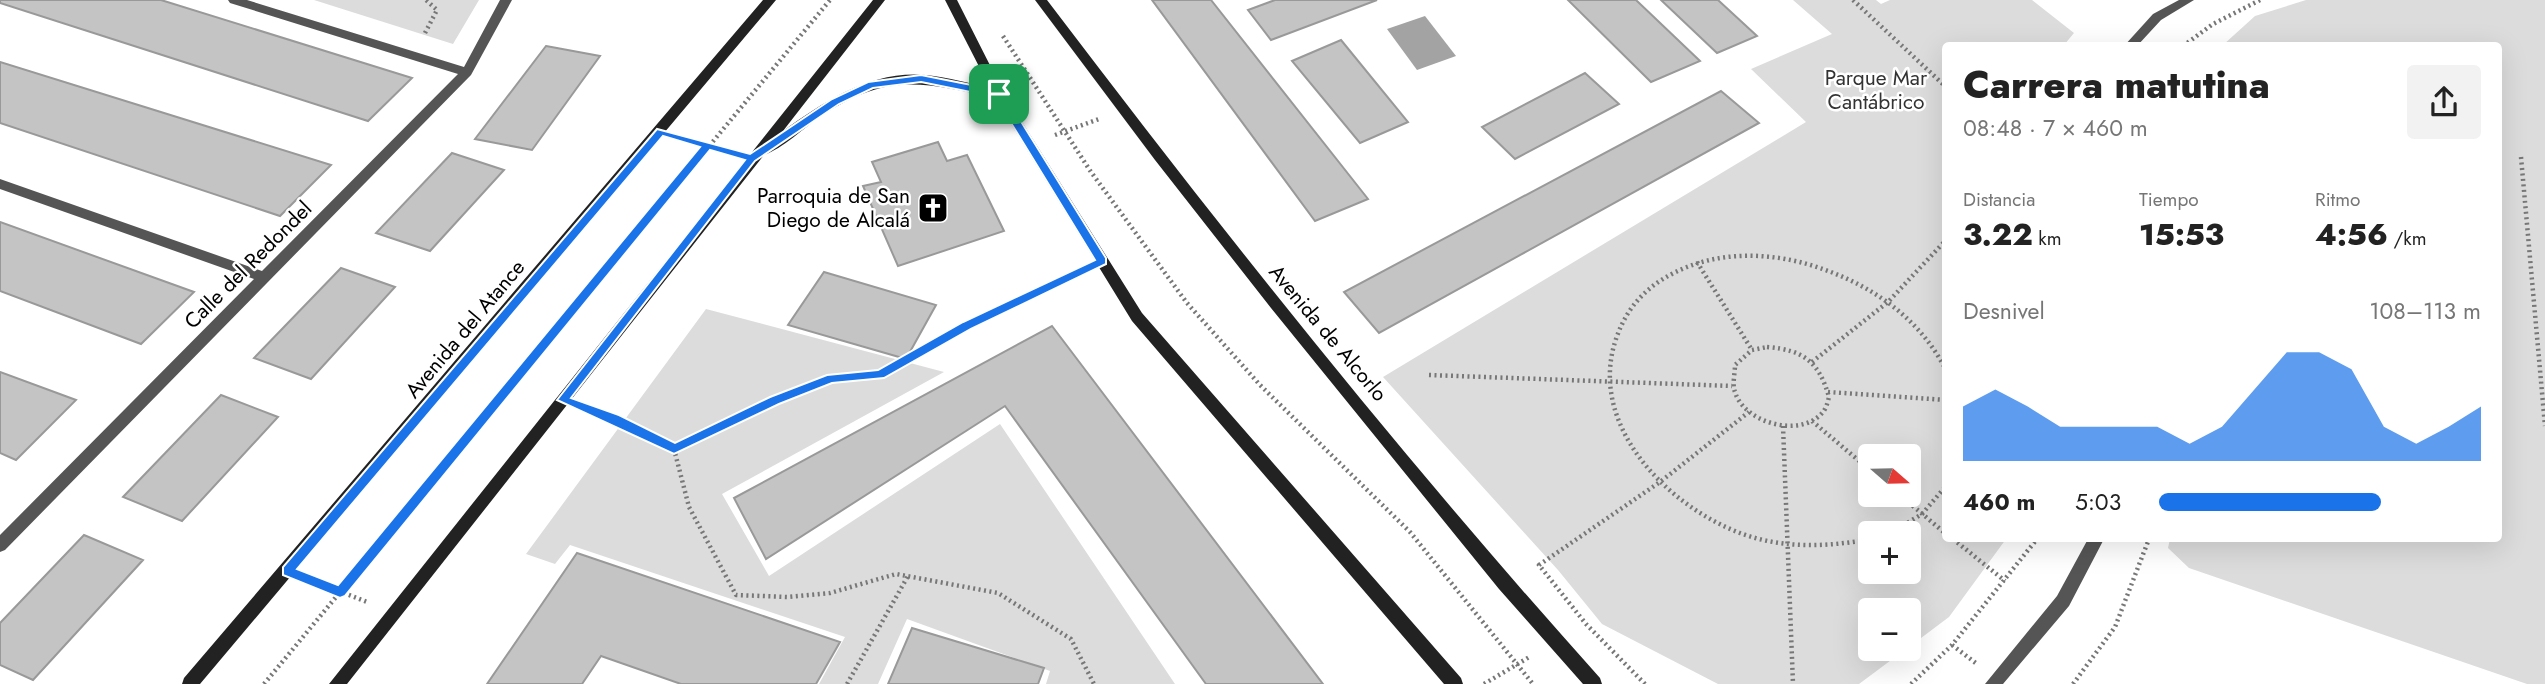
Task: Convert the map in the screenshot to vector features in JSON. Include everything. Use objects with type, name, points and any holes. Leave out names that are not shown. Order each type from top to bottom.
[{"type":"street","points":[[233,0],[467,72]]},
{"type":"street","name":"Calle del Redondel","points":[[1,543],[467,72],[506,0]]},
{"type":"street","name":"Avenida del Atance","points":[[190,684],[661,132],[770,0]]},
{"type":"street","points":[[337,684],[879,0]]},
{"type":"street","points":[[951,0],[999,94],[1137,317],[1455,684]]},
{"type":"street","name":"Avenida de Alcorlo","points":[[1041,0],[1123,110],[1276,304],[1505,584],[1594,684]]},
{"type":"street","points":[[2134,42],[2157,17],[2188,0]]},
{"type":"street","points":[[752,158],[835,101],[872,84],[921,79],[999,94]]},
{"type":"street","points":[[0,184],[265,278]]},
{"type":"street","points":[[1993,684],[2063,601],[2094,542]]},
{"type":"path","points":[[411,55],[437,10],[426,0]]},
{"type":"path","points":[[264,684],[830,0]]},
{"type":"path","points":[[1853,0],[1942,83]]},
{"type":"path","points":[[2188,42],[2213,24],[2260,0]]},
{"type":"path","points":[[1001,32],[1064,132],[1187,304],[1267,393],[1393,513],[1475,606],[1533,684]]},
{"type":"path","points":[[1030,144],[1123,110]]},
{"type":"path","points":[[661,132],[752,158]]},
{"type":"path","points":[[2521,157],[2545,426]]},
{"type":"path","points":[[1812,362],[1888,302],[1942,244]]},
{"type":"path","points":[[1858,543],[1838,547],[1786,544],[1729,527],[1696,510],[1660,482],[1633,450],[1615,415],[1608,380],[1612,340],[1629,306],[1659,279],[1697,262],[1743,254],[1793,259],[1843,275],[1888,302],[1920,330],[1942,364]]},
{"type":"path","points":[[674,449],[774,401],[831,379],[880,375],[967,326],[1102,261]]},
{"type":"path","points":[[1697,262],[1752,350]]},
{"type":"path","points":[[1782,348],[1812,362],[1821,371],[1828,392],[1822,414],[1799,426],[1783,426],[1749,412],[1732,386],[1735,365],[1752,350],[1782,348]]},
{"type":"path","points":[[1429,375],[1732,386]]},
{"type":"path","points":[[1828,392],[1942,400]]},
{"type":"path","points":[[563,400],[615,419],[674,449],[689,507],[736,595],[788,597],[816,594],[896,574],[998,593],[1071,639],[1094,684]]},
{"type":"path","points":[[1645,684],[1586,624],[1539,565],[1660,482],[1749,412]]},
{"type":"path","points":[[1812,421],[1858,460]]},
{"type":"path","points":[[1783,426],[1793,684]]},
{"type":"path","points":[[1910,521],[1922,514],[1942,491]]},
{"type":"path","points":[[1915,508],[1942,531]]},
{"type":"path","points":[[1957,542],[2004,580]]},
{"type":"path","points":[[1911,684],[1952,646],[2035,542]]},
{"type":"path","points":[[2073,684],[2115,627],[2148,542]]},
{"type":"path","points":[[287,571],[394,612]]},
{"type":"path","points":[[847,684],[908,576]]},
{"type":"green space","points":[[314,0],[479,0],[453,44]]},
{"type":"green space","name":"Parque Mar Cantábrico","points":[[1793,0],[1876,0],[1881,4],[1890,0],[2032,0],[2074,33],[2066,42],[1942,42],[1942,542],[2004,542],[1949,617],[1921,638],[1921,598],[1858,598],[1858,661],[1890,661],[1859,684],[1718,684],[1602,624],[1558,570],[1383,377],[1806,122],[1751,69],[1832,34]]},
{"type":"green space","points":[[2306,0],[2545,0],[2545,684],[2527,684],[2189,568],[2168,548],[2169,542],[2502,542],[2502,42],[2226,42],[2255,16]]},
{"type":"green space","points":[[706,309],[944,372],[722,494],[769,576],[1000,424],[1175,684],[1046,684],[1050,671],[907,619],[878,684],[819,684],[845,637],[570,545],[555,564],[526,554]]},
{"type":"shaded area","points":[[1425,16],[1456,56],[1417,70],[1387,29]]},
{"type":"building","points":[[0,0],[161,0],[412,78],[368,121],[0,3]]},
{"type":"building","points":[[1152,0],[1211,0],[1368,199],[1315,221]]},
{"type":"building","points":[[1275,0],[1377,0],[1271,40],[1248,10]]},
{"type":"building","points":[[1568,0],[1636,0],[1700,61],[1651,82]]},
{"type":"building","points":[[1661,0],[1718,0],[1757,36],[1717,53]]},
{"type":"building","points":[[1341,40],[1408,122],[1360,143],[1292,61]]},
{"type":"building","points":[[546,46],[600,56],[532,150],[475,139]]},
{"type":"building","points":[[0,62],[331,165],[280,216],[0,123]]},
{"type":"building","points":[[1585,73],[1619,104],[1515,159],[1482,127]]},
{"type":"building","points":[[1721,91],[1759,123],[1379,333],[1344,292]]},
{"type":"building","name":"Parroquia de San Diego de Alcalá","points":[[938,142],[947,161],[967,155],[1004,231],[898,266],[863,186],[881,182],[872,162]]},
{"type":"building","points":[[452,153],[504,170],[430,251],[376,233]]},
{"type":"building","points":[[0,222],[194,292],[141,344],[0,291]]},
{"type":"building","points":[[341,268],[395,287],[311,379],[254,358]]},
{"type":"building","points":[[824,272],[936,305],[906,359],[788,325]]},
{"type":"building","points":[[1052,326],[1323,684],[1206,684],[1005,406],[766,559],[734,498]]},
{"type":"building","points":[[0,372],[76,400],[16,460],[0,453]]},
{"type":"building","points":[[221,395],[278,417],[182,521],[123,497]]},
{"type":"building","points":[[84,535],[143,560],[33,680],[0,665],[0,623]]},
{"type":"building","points":[[577,553],[840,642],[816,684],[681,684],[601,656],[582,684],[487,684]]},
{"type":"building","points":[[912,628],[1044,668],[1038,684],[888,684]]},
{"type":"place","name":"Parroquia de San Diego de Alcalá","points":[[933,208]]},
{"type":"route","points":[[999,94],[921,79],[872,84],[835,101],[752,158],[708,145],[340,592],[287,571],[661,132],[752,158],[563,400],[615,419],[674,449],[774,401],[831,379],[880,375],[967,326],[1102,261],[999,94]]}]
